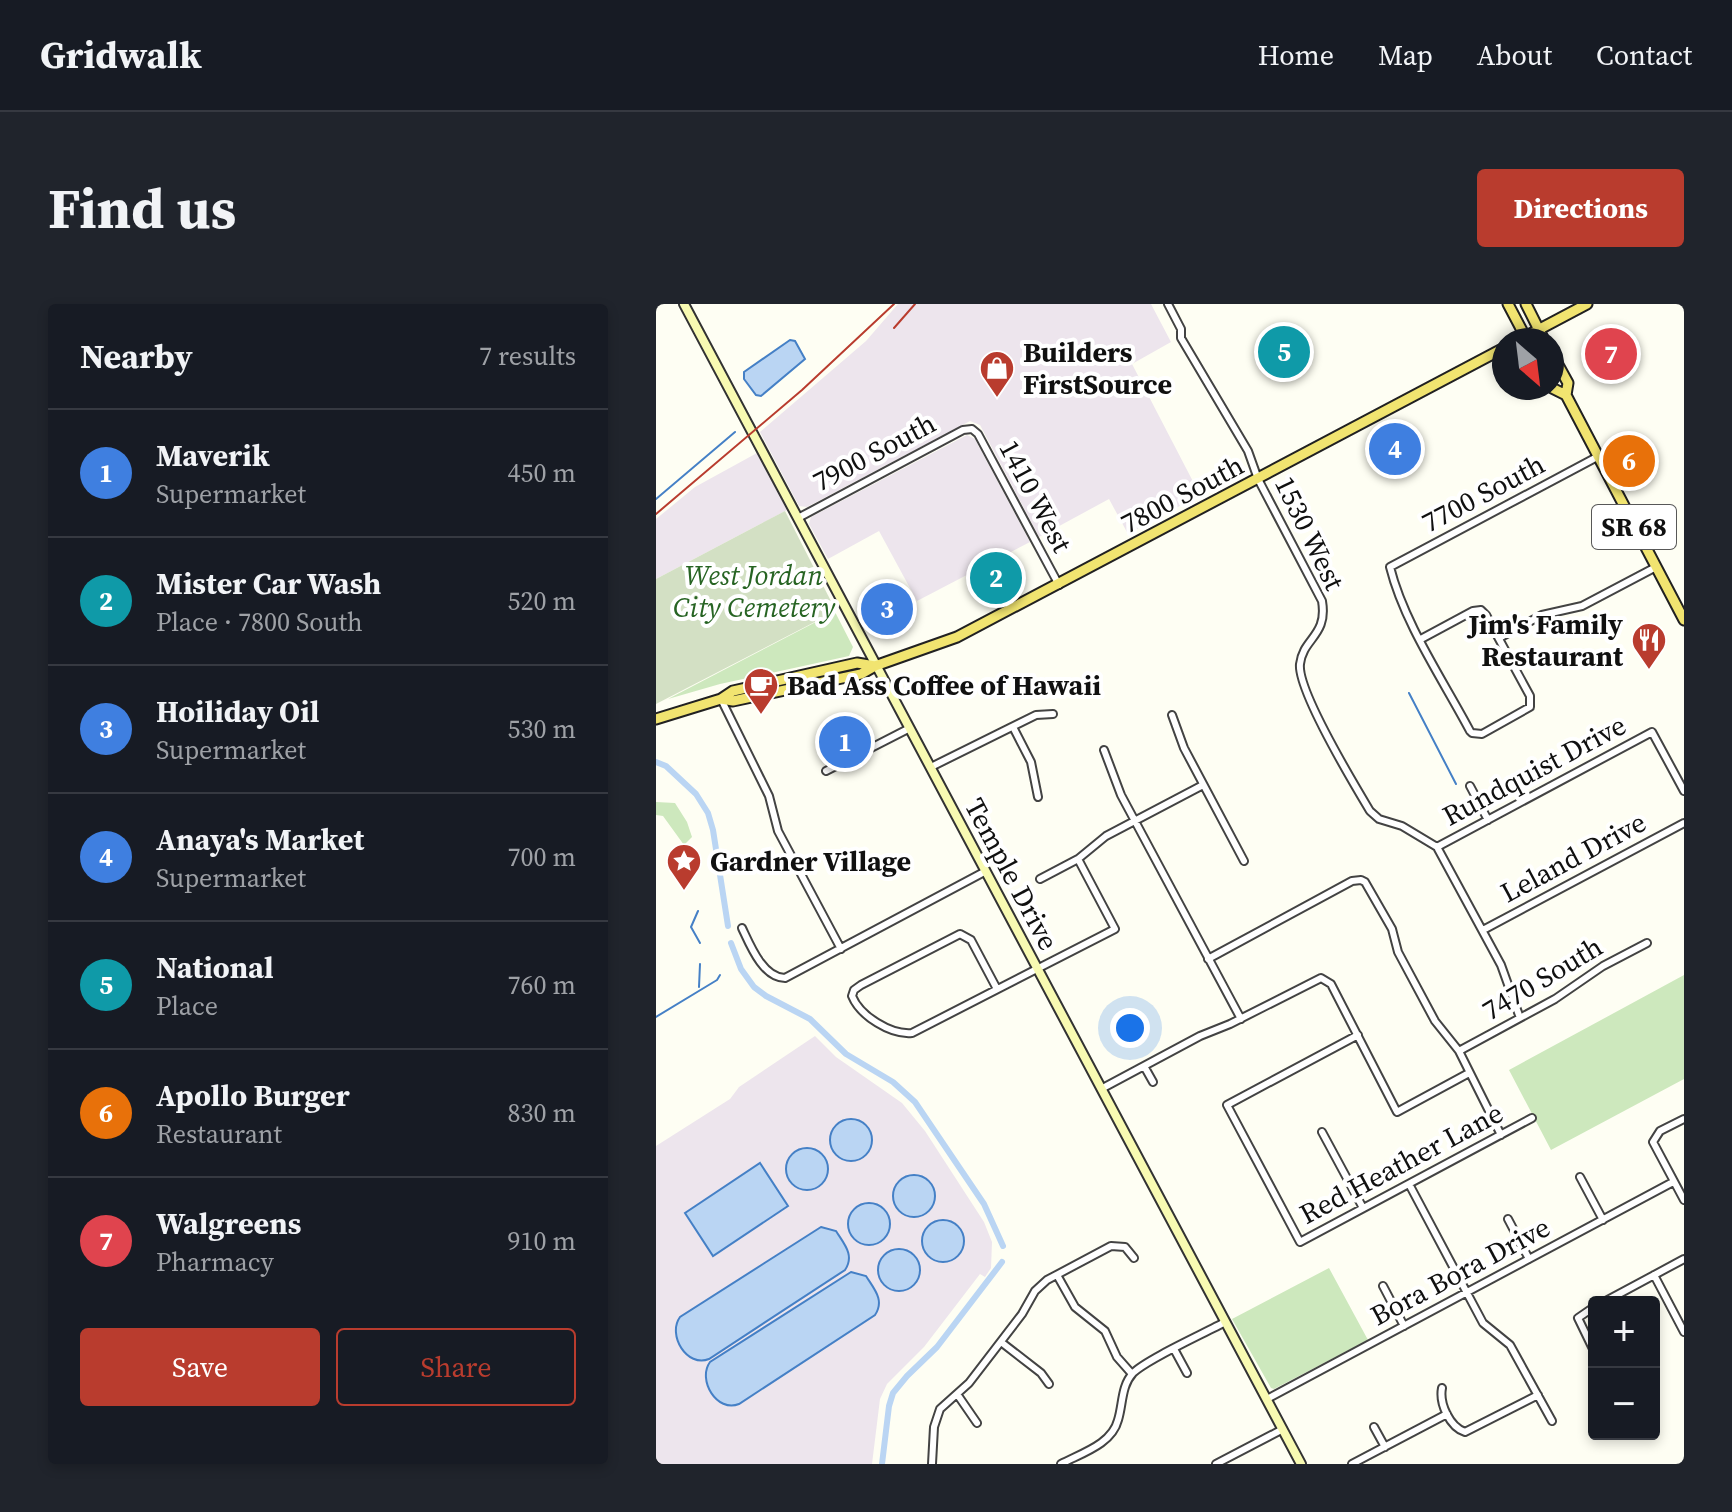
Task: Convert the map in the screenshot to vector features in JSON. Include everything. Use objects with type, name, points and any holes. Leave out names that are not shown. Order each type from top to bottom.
[{"type":"main road","points":[[1508,304],[1519,328]]},
{"type":"main road","points":[[1526,304],[1538,328]]},
{"type":"main road","points":[[1541,328],[1587,304]]},
{"type":"main road","name":"7800 South","points":[[656,719],[721,699],[733,691],[857,663],[875,666],[968,632],[1492,354]]},
{"type":"main road","name":"SR 68","points":[[1564,376],[1568,383],[1566,395],[1684,620]]},
{"type":"street","name":"Temple Drive","points":[[684,304],[1301,1464]]},
{"type":"street","name":"1530 West","points":[[1168,304],[1194,361],[1248,451],[1258,479],[1322,601],[1323,624],[1303,654],[1300,665],[1305,690],[1366,805],[1375,816],[1384,822],[1402,826],[1437,847]]},
{"type":"street","name":"7900 South","points":[[798,518],[963,430],[972,429]]},
{"type":"street","name":"1410 West","points":[[972,429],[978,434],[1059,585]]},
{"type":"street","name":"7700 South","points":[[1421,639],[1400,599],[1390,567],[1597,457]]},
{"type":"street","points":[[1499,638],[1542,615],[1582,606],[1656,567]]},
{"type":"street","points":[[1481,610],[1499,638],[1532,704],[1527,710],[1475,735],[1421,639],[1473,611],[1481,610]]},
{"type":"street","points":[[721,699],[769,796],[778,831],[841,949]]},
{"type":"street","points":[[931,767],[1041,713],[1053,714]]},
{"type":"street","points":[[1172,715],[1184,748],[1244,861]]},
{"type":"street","points":[[1013,727],[1031,762],[1038,797]]},
{"type":"street","points":[[826,771],[908,729]]},
{"type":"street","name":"Rundquist Drive","points":[[1437,847],[1652,732],[1684,791]]},
{"type":"street","points":[[1104,750],[1113,778],[1241,1019]]},
{"type":"street","points":[[1040,879],[1078,859],[1106,836],[1203,785]]},
{"type":"street","points":[[1470,786],[1488,820]]},
{"type":"street","name":"Leland Drive","points":[[1483,930],[1684,823]]},
{"type":"street","points":[[1437,847],[1506,976],[1520,1018]]},
{"type":"street","points":[[997,989],[971,940],[960,934],[861,985],[853,994],[853,1000],[885,1027],[904,1034],[921,1029],[1115,929],[1078,859]]},
{"type":"street","points":[[742,928],[757,957],[773,976],[788,977],[986,871]]},
{"type":"street","points":[[1208,959],[1352,881],[1361,880],[1369,888],[1392,929],[1398,952],[1435,1021],[1459,1051],[1501,1135]]},
{"type":"street","name":"7470 South","points":[[1459,1051],[1564,994],[1603,966],[1647,943]]},
{"type":"street","points":[[1101,1089],[1209,1032],[1241,1019],[1316,979],[1325,978],[1331,984],[1397,1112],[1469,1073]]},
{"type":"street","name":"Red Heather Lane","points":[[1358,1035],[1227,1105],[1300,1242],[1532,1118]]},
{"type":"street","points":[[1144,1066],[1153,1082]]},
{"type":"street","points":[[1684,1119],[1660,1131],[1655,1137],[1655,1148],[1684,1200]]},
{"type":"street","points":[[1322,1132],[1363,1208]]},
{"type":"street","points":[[1580,1177],[1603,1220]]},
{"type":"street","name":"Bora Bora Drive","points":[[1267,1399],[1673,1182]]},
{"type":"street","points":[[1409,1184],[1487,1328],[1510,1345],[1552,1421]]},
{"type":"street","points":[[1508,1219],[1529,1259]]},
{"type":"street","points":[[932,1464],[935,1420],[945,1404],[969,1383],[1001,1342],[1035,1291],[1057,1275],[1111,1246],[1125,1247],[1134,1258]]},
{"type":"street","points":[[1615,1296],[1684,1259]]},
{"type":"street","points":[[1057,1275],[1075,1307],[1105,1331],[1117,1357],[1132,1374]]},
{"type":"street","points":[[1654,1275],[1684,1332]]},
{"type":"street","points":[[1383,1286],[1404,1326]]},
{"type":"street","points":[[1588,1311],[1578,1318],[1588,1339]]},
{"type":"street","points":[[1061,1464],[1070,1462],[1110,1435],[1118,1420],[1124,1388],[1132,1374],[1225,1322]]},
{"type":"street","points":[[1001,1342],[1041,1373],[1049,1384]]},
{"type":"street","points":[[1174,1349],[1187,1373]]},
{"type":"street","points":[[1442,1388],[1441,1396],[1447,1414],[1459,1430],[1474,1429],[1538,1395]]},
{"type":"street","points":[[957,1394],[977,1423]]},
{"type":"street","points":[[1352,1464],[1447,1414]]},
{"type":"street","points":[[1374,1427],[1385,1447]]},
{"type":"street","points":[[1216,1464],[1283,1429]]},
{"type":"shaded area","points":[[898,304],[1151,304],[1171,342],[1132,364],[1200,495],[1128,534],[1109,499],[1039,537],[980,425],[970,421],[807,507],[799,506],[760,432],[866,341]]},
{"type":"shaded area","points":[[967,435],[975,439],[1030,542],[917,601],[879,531],[828,559],[809,524],[811,517]]},
{"type":"shaded area","points":[[757,453],[787,510],[656,579],[656,519],[695,487]]},
{"type":"shaded area","points":[[815,1036],[836,1057],[902,1103],[925,1131],[984,1222],[992,1242],[991,1268],[985,1277],[980,1274],[924,1347],[887,1384],[880,1399],[872,1464],[656,1464],[656,1146],[730,1099],[739,1087]]},
{"type":"green space","name":"West Jordan City Cemetery","points":[[785,511],[836,611],[656,704],[656,579]]},
{"type":"green space","points":[[835,612],[853,647],[849,656],[720,684],[668,699]]},
{"type":"green space","points":[[656,802],[675,803],[692,837],[684,845],[663,816],[656,815]]},
{"type":"green space","points":[[1684,975],[1684,1079],[1551,1150],[1509,1070]]},
{"type":"green space","points":[[1329,1268],[1368,1340],[1271,1388],[1232,1319]]},
{"type":"water","points":[[790,340],[795,341],[805,359],[761,396],[756,395],[744,379],[744,372]]},
{"type":"water","points":[[851,1119],[866,1125],[872,1140],[866,1155],[851,1161],[836,1155],[830,1140],[836,1125]]},
{"type":"water","points":[[807,1148],[822,1154],[828,1169],[822,1184],[807,1190],[792,1184],[786,1169],[792,1154]]},
{"type":"water","points":[[760,1163],[788,1206],[713,1256],[685,1213]]},
{"type":"water","points":[[914,1175],[929,1181],[935,1196],[929,1211],[914,1217],[899,1211],[893,1196],[899,1181]]},
{"type":"water","points":[[869,1203],[884,1209],[890,1224],[884,1239],[869,1245],[854,1239],[848,1224],[854,1209]]},
{"type":"water","points":[[943,1220],[958,1226],[964,1241],[958,1256],[943,1262],[928,1256],[922,1241],[928,1226]]},
{"type":"water","points":[[821,1227],[836,1231],[845,1245],[849,1259],[845,1270],[709,1359],[693,1359],[681,1348],[676,1332],[680,1317]]},
{"type":"water","points":[[899,1249],[914,1255],[920,1270],[914,1285],[899,1291],[884,1285],[878,1270],[884,1255]]},
{"type":"water","points":[[851,1272],[866,1276],[875,1290],[879,1304],[875,1315],[739,1404],[723,1404],[711,1393],[706,1377],[710,1362]]},
{"type":"waterway","points":[[656,499],[735,432]]},
{"type":"waterway","points":[[1409,693],[1456,784]]},
{"type":"waterway","points":[[656,762],[666,766],[696,794],[708,813],[728,926]]},
{"type":"waterway","points":[[698,911],[691,927],[700,943]]},
{"type":"waterway","points":[[731,943],[741,969],[754,987],[810,1019],[846,1054],[893,1082],[915,1102],[984,1204],[1003,1246]]},
{"type":"waterway","points":[[699,987],[700,964]]},
{"type":"waterway","points":[[656,1017],[717,980],[720,975]]},
{"type":"waterway","points":[[882,1464],[893,1393],[937,1347],[1002,1262]]},
{"type":"tram line","points":[[656,514],[802,390],[894,304]]},
{"type":"railway","points":[[894,328],[915,304]]},
{"type":"place","name":"National","points":[[1284,352]]},
{"type":"place","name":"Walgreens","points":[[1611,354]]},
{"type":"place","name":"Builders FirstSource","points":[[997,399]]},
{"type":"place","name":"Anaya's Market","points":[[1395,449]]},
{"type":"place","name":"Apollo Burger","points":[[1629,461]]},
{"type":"place","name":"Mister Car Wash","points":[[996,578]]},
{"type":"place","name":"Hoiliday Oil","points":[[887,609]]},
{"type":"place","name":"Jim's Family Restaurant","points":[[1649,671]]},
{"type":"place","name":"Bad Ass Coffee of Hawaii","points":[[761,716]]},
{"type":"place","name":"Maverik","points":[[845,742]]},
{"type":"place","name":"Gardner Village","points":[[684,892]]}]
